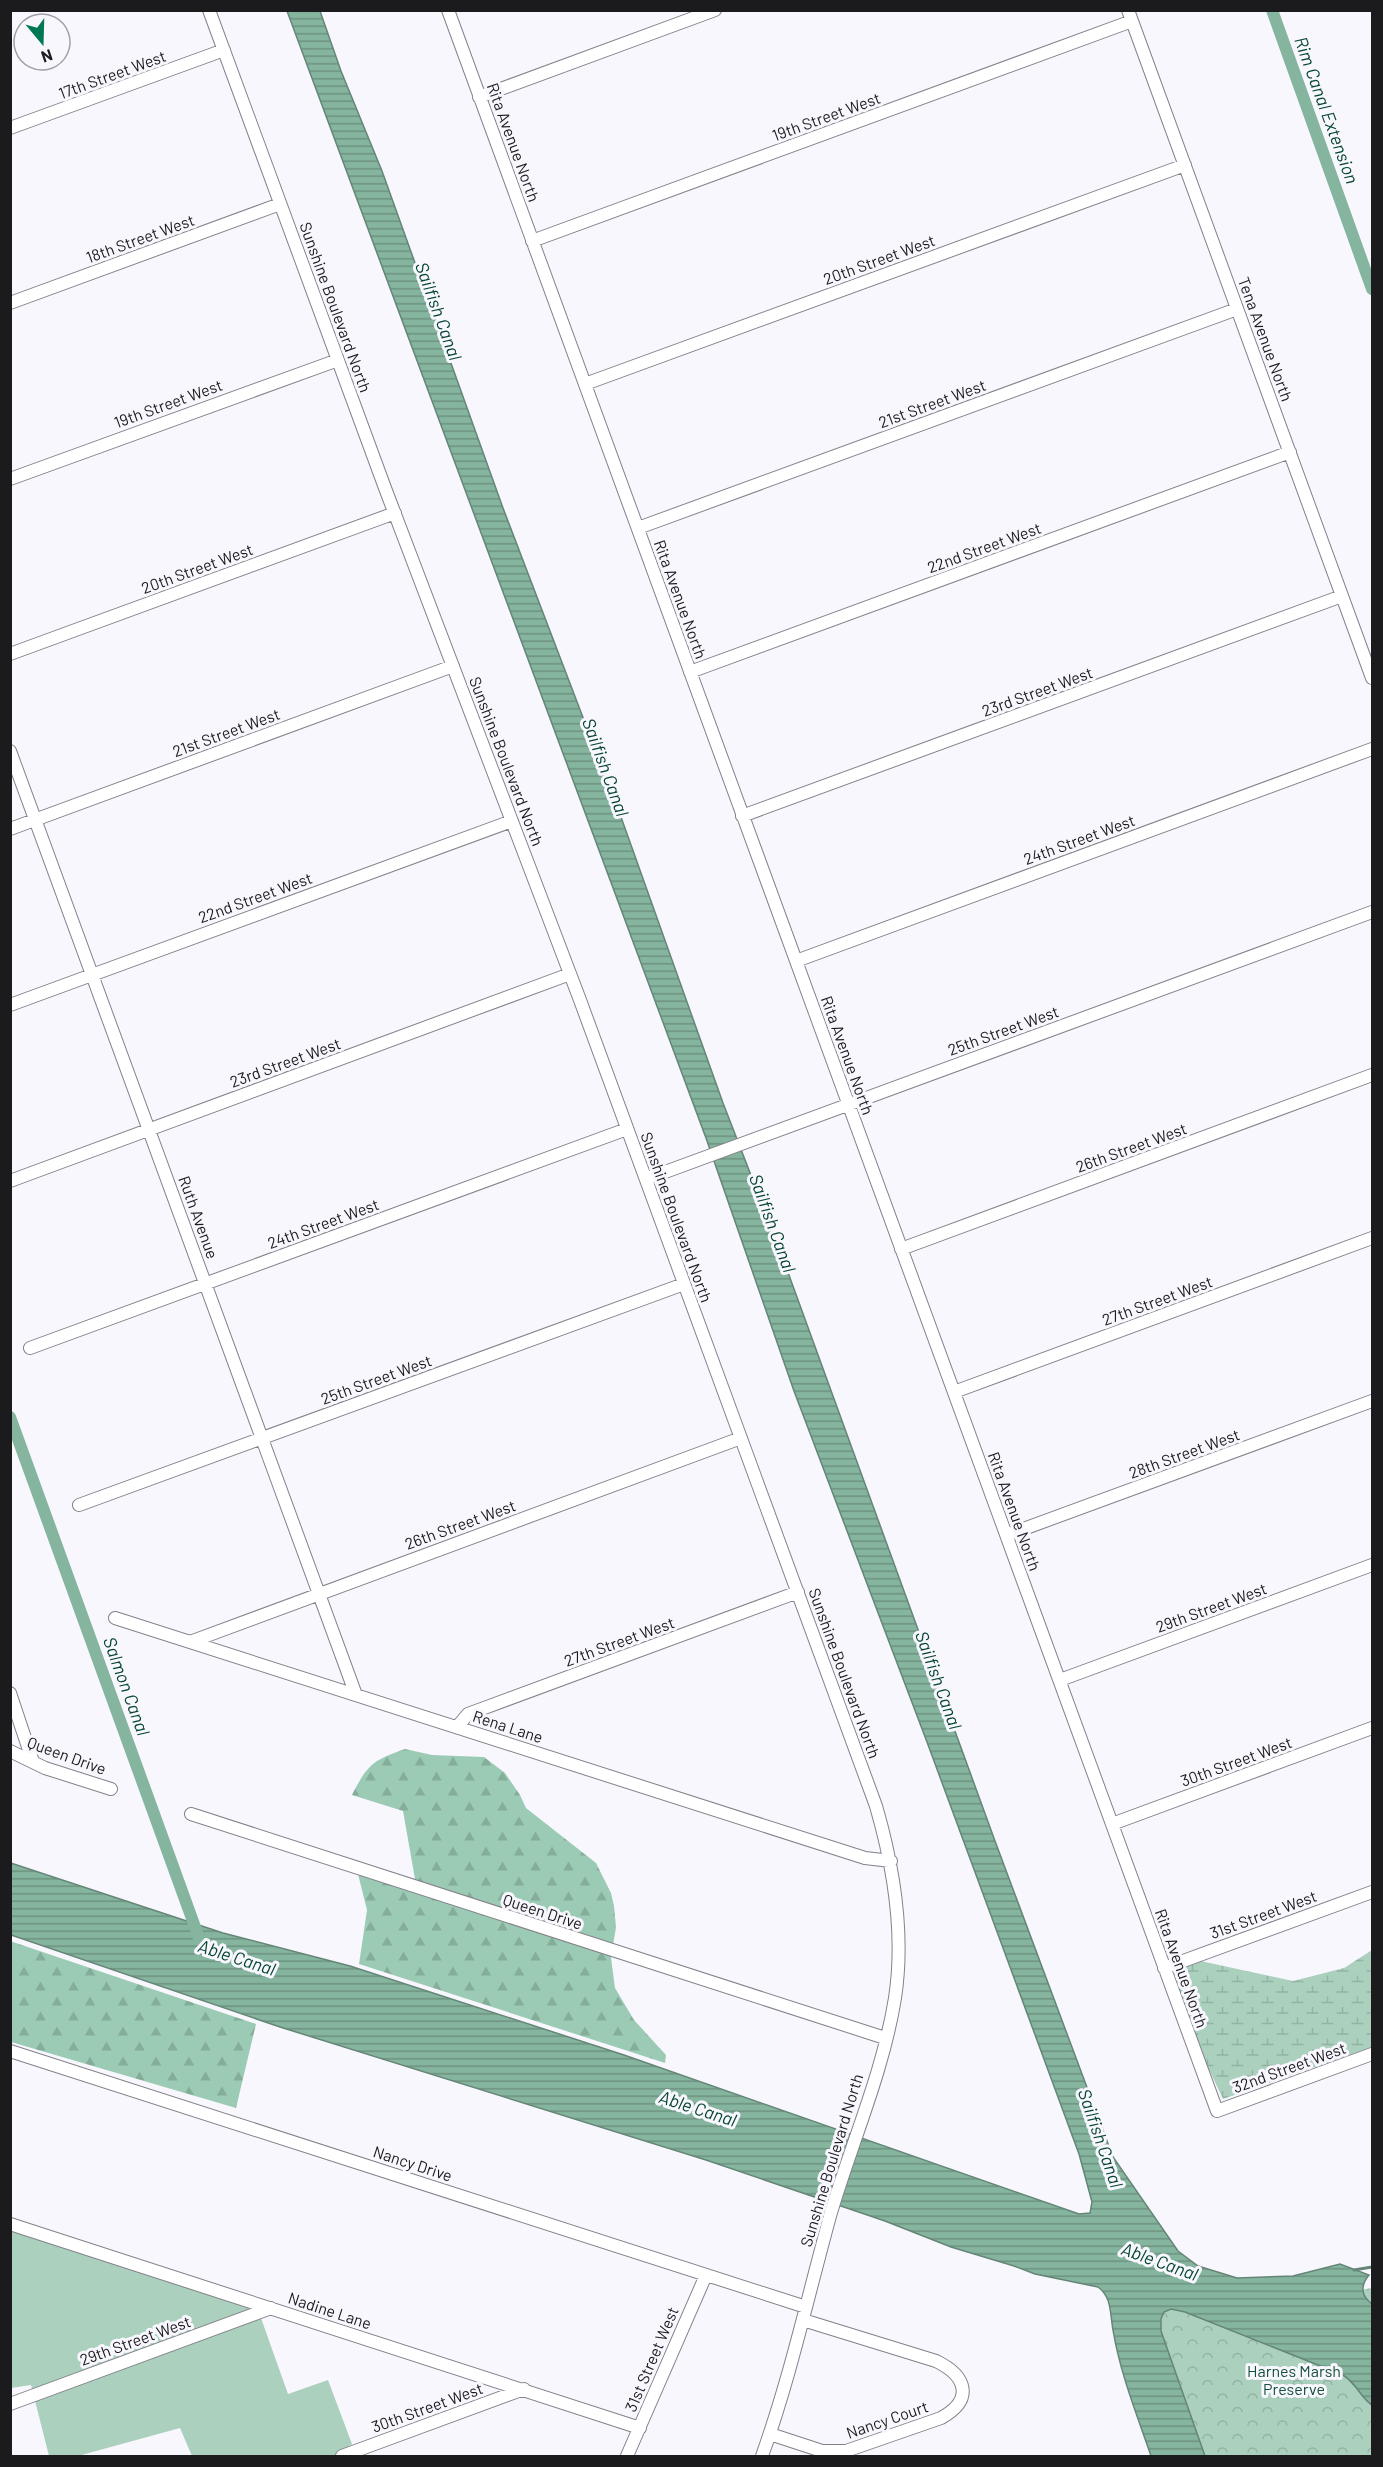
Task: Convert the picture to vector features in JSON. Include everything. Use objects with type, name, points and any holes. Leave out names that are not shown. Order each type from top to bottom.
[{"type":"street","name":"Sunshine Boulevard North","points":[[209,10],[395,513],[646,1179],[876,1806],[891,1861],[897,1901],[899,1939],[895,1997],[762,2457]]},
{"type":"street","name":"Rita Avenue North","points":[[448,10],[1217,2111]]},
{"type":"street","points":[[479,97],[714,10]]},
{"type":"street","name":"Tena Avenue North","points":[[1130,16],[1372,678]]},
{"type":"street","name":"19th Street West","points":[[532,241],[1130,16]]},
{"type":"street","name":"17th Street West","points":[[10,128],[224,50]]},
{"type":"street","name":"20th Street West","points":[[585,384],[1185,165]]},
{"type":"street","name":"18th Street West","points":[[10,303],[280,204]]},
{"type":"street","name":"21st Street West","points":[[638,528],[1237,309]]},
{"type":"street","name":"19th Street West","points":[[10,479],[338,360]]},
{"type":"street","name":"22nd Street West","points":[[690,672],[1290,452]]},
{"type":"street","name":"20th Street West","points":[[10,654],[395,513]]},
{"type":"street","name":"23rd Street West","points":[[742,816],[1342,596]]},
{"type":"street","name":"21st Street West","points":[[10,829],[453,666]]},
{"type":"street","name":"24th Street West","points":[[796,961],[1372,748]]},
{"type":"street","name":"Ruth Avenue","points":[[10,751],[356,1695]]},
{"type":"street","name":"22nd Street West","points":[[10,1005],[512,821]]},
{"type":"street","name":"25th Street West","points":[[646,1179],[1372,912]]},
{"type":"street","name":"23rd Street West","points":[[10,1181],[570,974]]},
{"type":"street","name":"26th Street West","points":[[901,1249],[1372,1075]]},
{"type":"street","name":"24th Street West","points":[[30,1348],[627,1129]]},
{"type":"street","name":"27th Street West","points":[[954,1392],[1372,1238]]},
{"type":"street","name":"25th Street West","points":[[79,1505],[684,1284]]},
{"type":"street","name":"28th Street West","points":[[1006,1536],[1372,1401]]},
{"type":"street","name":"26th Street West","points":[[190,1642],[741,1438]]},
{"type":"street","name":"29th Street West","points":[[1060,1680],[1372,1565]]},
{"type":"street","name":"27th Street West","points":[[457,1727],[468,1714],[798,1592]]},
{"type":"street","name":"Rena Lane","points":[[115,1618],[865,1858],[891,1861]]},
{"type":"street","points":[[10,1693],[33,1762]]},
{"type":"street","name":"30th Street West","points":[[1112,1824],[1372,1728]]},
{"type":"street","name":"Queen Drive","points":[[10,1751],[33,1762],[111,1789]]},
{"type":"street","name":"Queen Drive","points":[[191,1814],[885,2038]]},
{"type":"street","name":"31st Street West","points":[[1164,1968],[1372,1892]]},
{"type":"street","name":"Nancy Drive","points":[[10,2051],[806,2307]]},
{"type":"street","name":"32nd Street West","points":[[1217,2111],[1372,2054]]},
{"type":"street","name":"Nadine Lane","points":[[10,2224],[640,2428]]},
{"type":"street","name":"31st Street West","points":[[627,2457],[706,2275]]},
{"type":"street","name":"29th Street West","points":[[10,2404],[271,2308]]},
{"type":"street","name":"Nancy Court","points":[[770,2434],[822,2451],[846,2451],[941,2418],[952,2412],[960,2402],[964,2390],[959,2377],[949,2367],[936,2361],[803,2320]]},
{"type":"street","name":"30th Street West","points":[[342,2457],[524,2389]]},
{"type":"green space","points":[[405,1749],[432,1755],[484,1757],[505,1773],[526,1808],[596,1863],[611,1893],[614,1906],[616,1927],[611,1958],[615,1988],[634,2020],[666,2055],[665,2063],[359,1964],[367,1910],[356,1866],[415,1879],[403,1811],[352,1795],[372,1765],[378,1760]]},
{"type":"green space","points":[[10,1941],[256,2024],[236,2108],[11,2042]]},
{"type":"green space","points":[[1372,1950],[1372,2047],[1223,2099],[1171,1989],[1163,1966],[1196,1960],[1293,1981],[1344,1968]]},
{"type":"green space","points":[[11,2229],[256,2304],[288,2394],[328,2380],[352,2444],[335,2456],[192,2456],[180,2428],[78,2456],[49,2456],[31,2385],[11,2388]]},
{"type":"green space","name":"Harnes Marsh Preserve","points":[[1140,2268],[1253,2307],[1372,2288],[1372,2456],[1187,2456]]},
{"type":"water","points":[[287,11],[320,11],[341,71],[382,171],[503,508],[621,817],[723,1103],[778,1245],[995,1841],[1113,2157],[1178,2251],[1198,2266],[1237,2278],[1293,2276],[1340,2264],[1369,2275],[1364,2283],[1363,2291],[1372,2304],[1372,2405],[1343,2375],[1185,2312],[1171,2309],[1164,2312],[1161,2319],[1161,2331],[1205,2456],[1151,2456],[1120,2362],[1110,2306],[1103,2291],[1098,2287],[1035,2274],[951,2247],[885,2221],[706,2160],[280,2027],[11,1935],[11,1863],[223,1933],[350,1966],[624,2055],[1079,2214],[1090,2213],[1092,2202],[1079,2154],[794,1391],[706,1138]]},
{"type":"waterway","name":"Rim Canal Extension","points":[[1272,10],[1372,289]]},
{"type":"waterway","name":"Salmon Canal","points":[[10,1417],[199,1938]]},
{"type":"waterway","points":[[1354,2270],[1372,2267]]},
{"type":"water label","name":"Sailfish Canal","points":[[439,311]]},
{"type":"water label","name":"Sailfish Canal","points":[[606,767]]},
{"type":"water label","name":"Sailfish Canal","points":[[773,1223]]},
{"type":"water label","name":"Sailfish Canal","points":[[939,1680]]},
{"type":"water label","name":"Able Canal","points":[[237,1957]]},
{"type":"water label","name":"Able Canal","points":[[698,2108]]},
{"type":"water label","name":"Sailfish Canal","points":[[1101,2138]]},
{"type":"water label","name":"Able Canal","points":[[1160,2261]]}]
